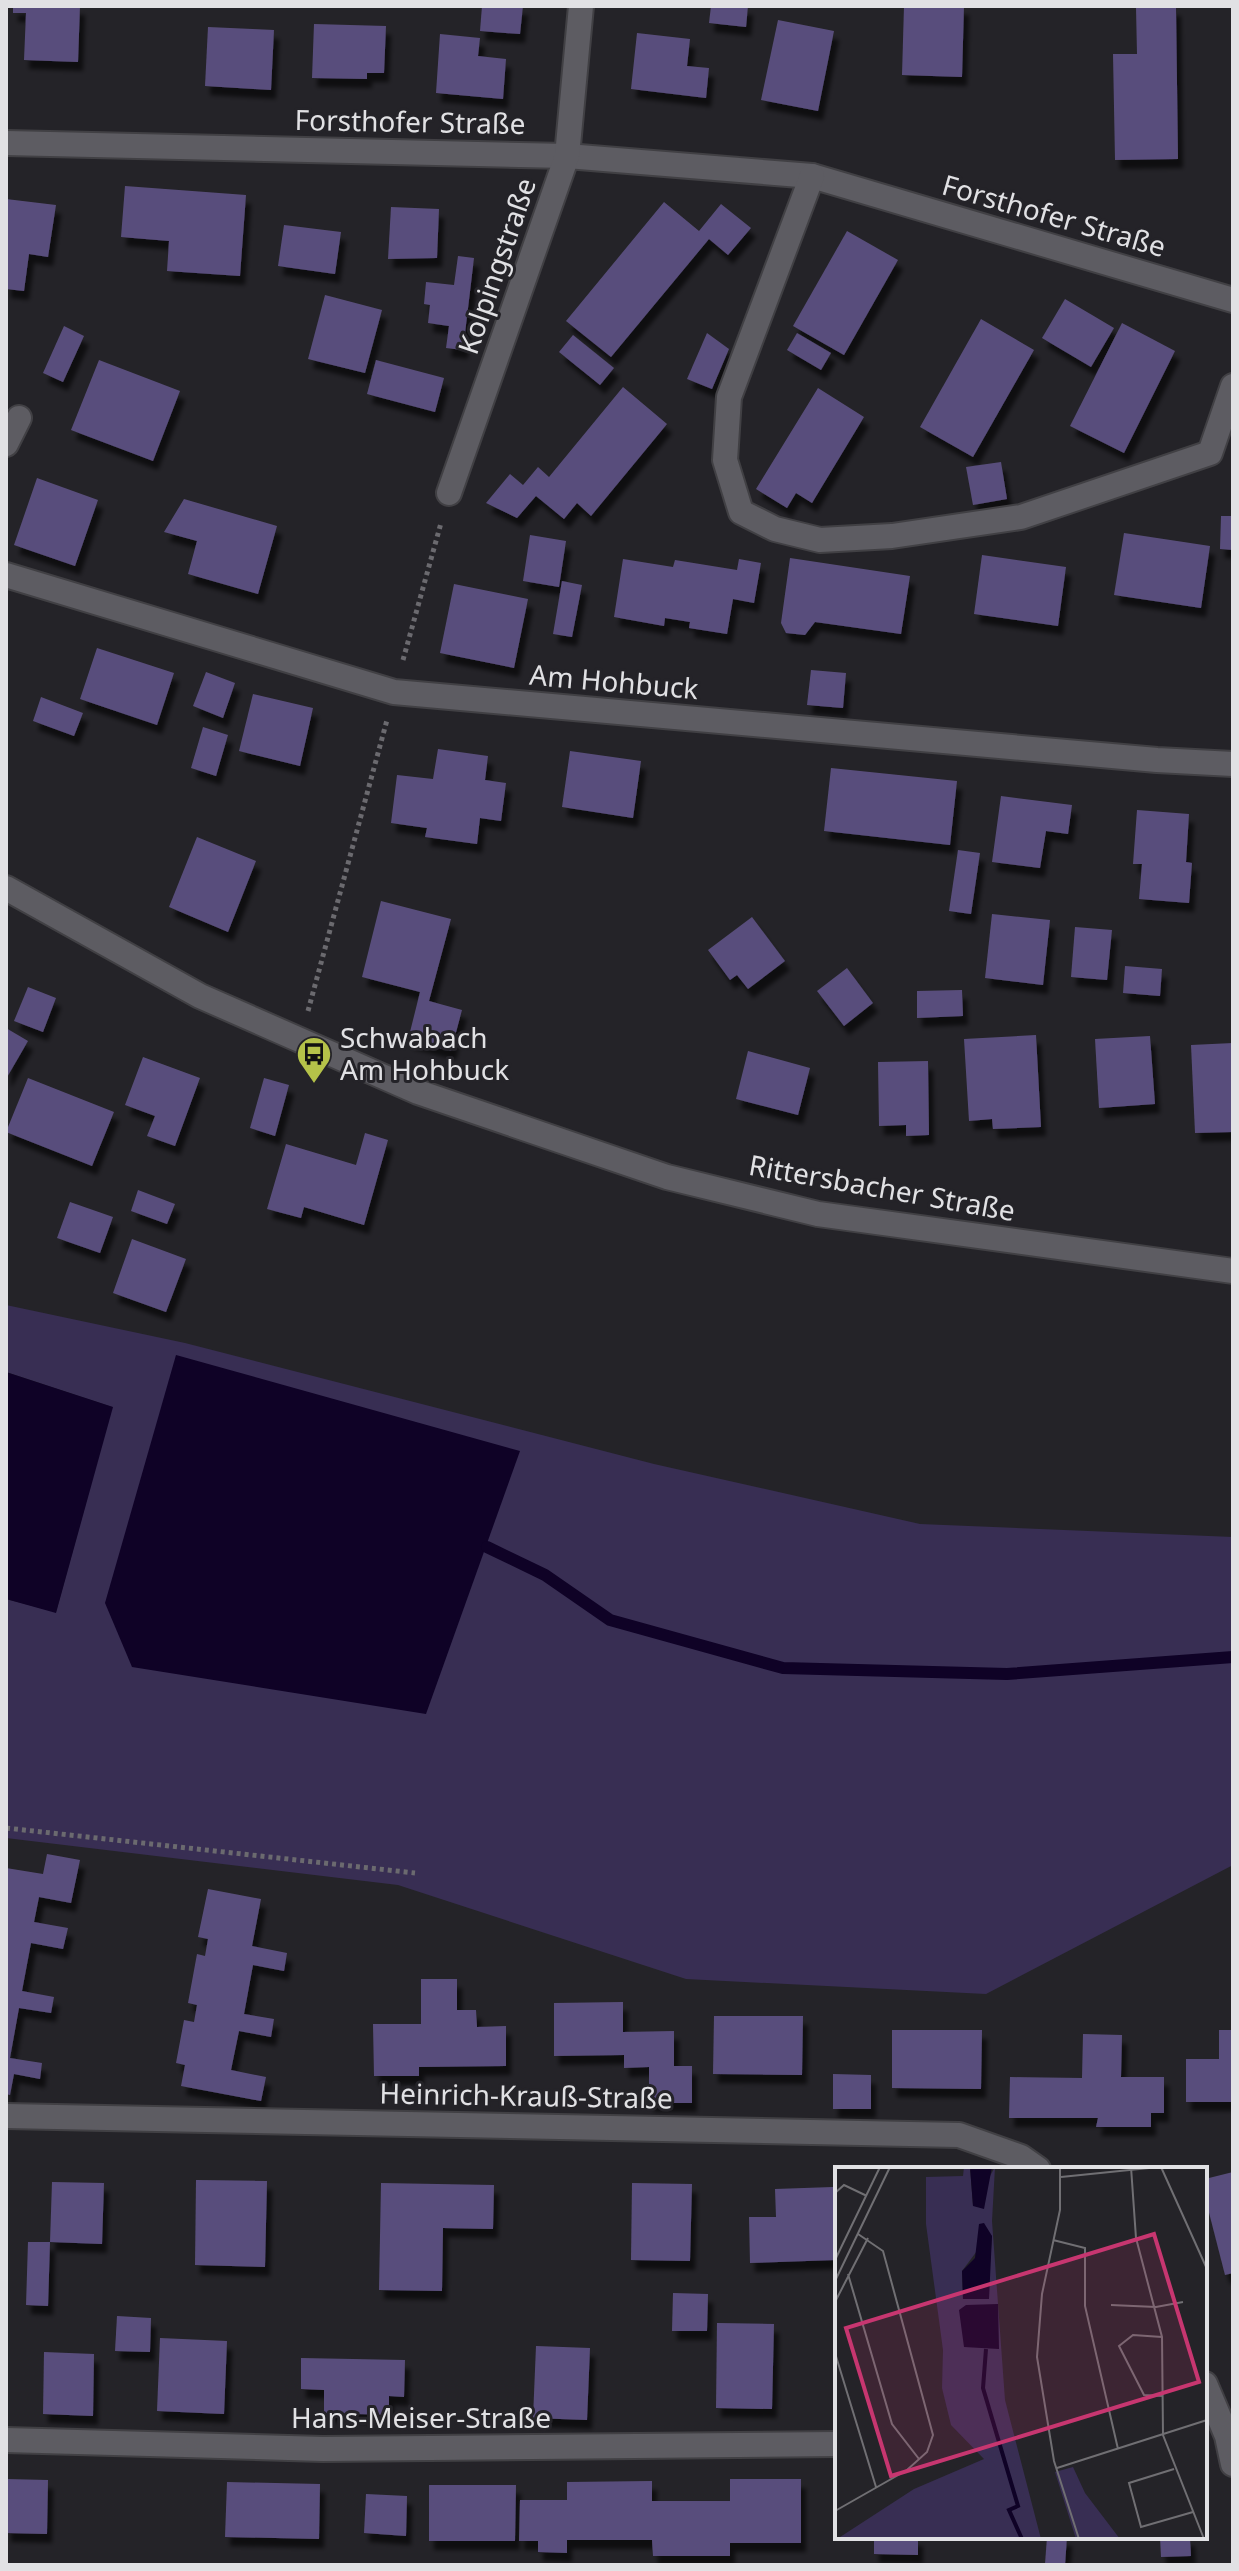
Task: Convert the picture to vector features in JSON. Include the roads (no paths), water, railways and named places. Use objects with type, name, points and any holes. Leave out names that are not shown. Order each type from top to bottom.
[{"type":"street","name":"Kolpingstraße","points":[[449,493],[567,156],[581,6]]},
{"type":"street","name":"Forsthofer Straße","points":[[6,143],[567,156],[812,176],[1233,300]]},
{"type":"street","points":[[812,176],[729,397],[725,460],[741,512],[764,523],[820,540],[892,536],[1021,517],[1210,453],[1233,386]]},
{"type":"street","points":[[6,444],[19,418]]},
{"type":"street","name":"Am Hohbuck","points":[[6,575],[394,692],[1157,760],[1233,764]]},
{"type":"street","name":"Rittersbacher Straße","points":[[6,888],[200,996],[418,1092],[667,1177],[818,1214],[1233,1271]]},
{"type":"street","name":"Heinrich-Krauß-Straße","points":[[6,2116],[959,2135],[1021,2157],[1035,2167]]},
{"type":"street","points":[[1207,2389],[1227,2436],[1233,2464]]},
{"type":"street","name":"Hans-Meiser-Straße","points":[[6,2440],[323,2449],[835,2444]]},
{"type":"waterway","points":[[487,1547],[545,1575],[610,1620],[783,1668],[1007,1674],[1233,1657]]},
{"type":"place","name":"Schwabach Am Hohbuck","points":[[314,1085]]}]
